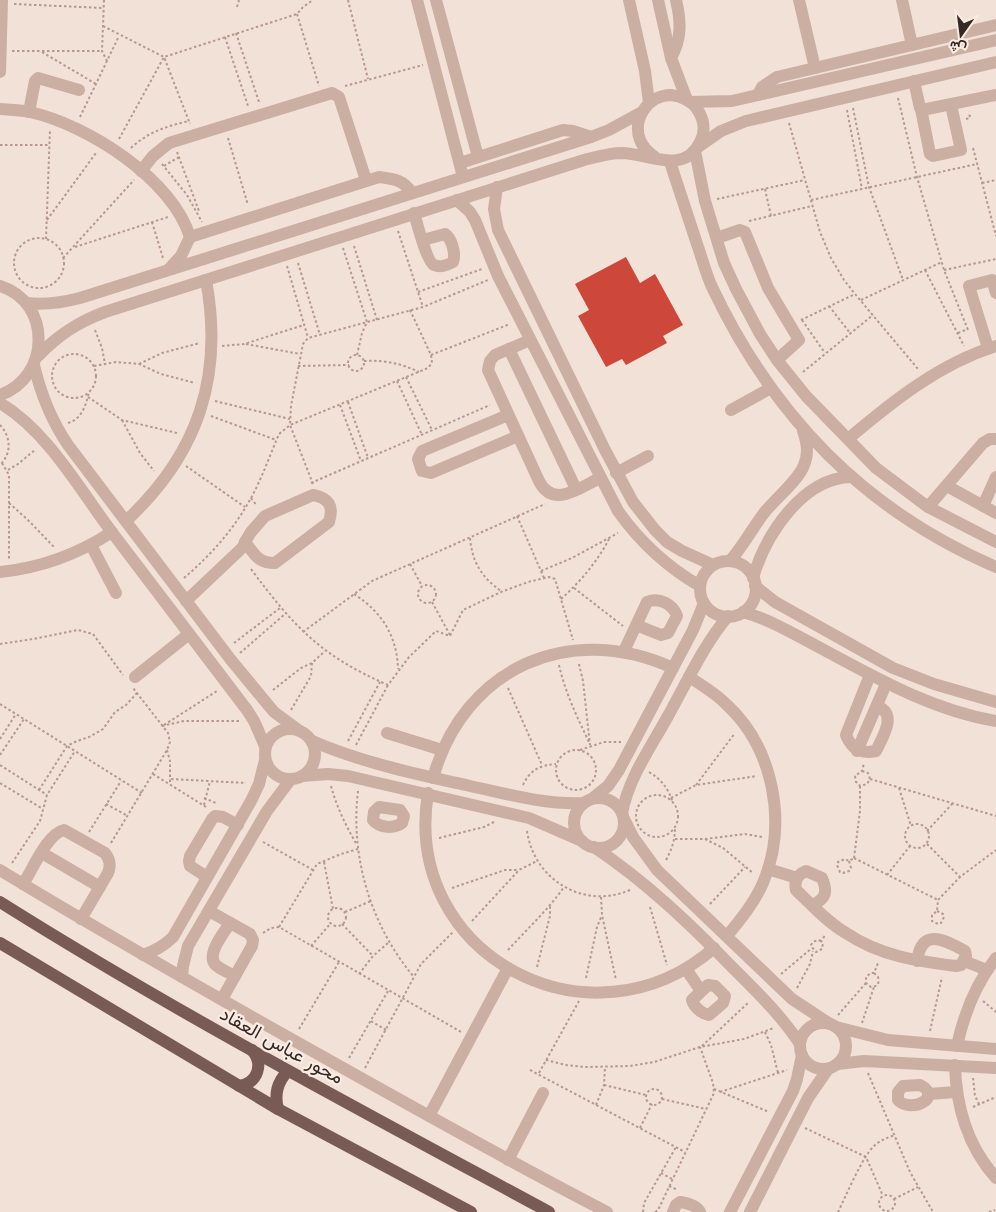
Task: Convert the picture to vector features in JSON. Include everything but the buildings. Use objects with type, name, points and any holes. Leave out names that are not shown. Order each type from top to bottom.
[{"type":"main road","name":"محور عباس العقاد","points":[[0,902],[46,931],[288,1071],[549,1212]]},
{"type":"main road","points":[[0,943],[278,1109],[471,1212]]},
{"type":"main road","points":[[239,1086],[249,1083],[258,1070],[258,1059],[252,1050]]},
{"type":"main road","points":[[278,1109],[276,1089],[288,1071]]},
{"type":"street","points":[[417,0],[464,177]]},
{"type":"street","points":[[436,0],[478,157]]},
{"type":"street","points":[[629,0],[645,71],[645,107],[638,122],[639,137],[646,151],[655,158]]},
{"type":"street","points":[[658,0],[671,58],[688,101]]},
{"type":"street","points":[[671,58],[680,35],[680,19],[676,0]]},
{"type":"street","points":[[799,0],[814,68]]},
{"type":"street","points":[[902,0],[912,45]]},
{"type":"street","points":[[0,72],[2,2]]},
{"type":"street","points":[[758,95],[762,88],[777,77],[996,25]]},
{"type":"street","points":[[688,101],[732,101],[996,40]]},
{"type":"street","points":[[0,395],[9,392],[24,381],[36,360],[61,334],[88,318],[601,155],[622,153],[670,162],[679,160],[688,157],[721,131],[733,125],[996,62]]},
{"type":"street","points":[[29,112],[35,81],[38,78],[78,90]]},
{"type":"street","points":[[914,81],[931,155],[933,156],[961,150],[951,105]]},
{"type":"street","points":[[141,171],[158,151],[174,142],[326,95],[335,94],[339,97],[366,180]]},
{"type":"street","points":[[26,304],[62,303],[591,137],[609,130],[663,96],[671,95],[696,106],[701,116],[704,126],[703,137],[696,149],[705,202],[724,263],[760,334],[776,360],[806,396],[876,468],[928,507],[996,542]]},
{"type":"street","points":[[921,109],[951,105],[996,95]]},
{"type":"street","points":[[0,109],[29,112],[51,118],[75,128],[113,149],[141,171],[168,197],[186,226],[190,237],[182,256],[167,271]]},
{"type":"street","points":[[460,163],[563,130],[591,137]]},
{"type":"street","points":[[670,162],[711,285],[743,346],[799,425],[851,477],[904,517],[956,548],[996,567]]},
{"type":"street","points":[[190,237],[379,177],[393,179],[406,184],[412,193]]},
{"type":"street","points":[[497,187],[494,209],[498,230],[616,473],[640,513],[655,530],[682,551],[713,565]]},
{"type":"street","points":[[457,200],[470,212],[475,220],[495,271],[618,511],[645,544],[671,567],[700,586]]},
{"type":"street","points":[[414,213],[422,240]]},
{"type":"street","points":[[717,238],[740,230],[745,232],[768,288],[798,342],[776,360]]},
{"type":"street","points":[[126,522],[163,483],[190,437],[200,412],[207,386],[212,344],[210,300],[206,280]]},
{"type":"street","points":[[848,439],[894,401],[926,379],[954,362],[992,347],[969,286],[992,280],[996,294]]},
{"type":"street","points":[[1,283],[26,304],[35,319],[39,337],[36,360],[46,407],[56,427],[227,656],[262,698],[285,721],[303,732],[312,741],[315,748],[313,764],[274,800],[188,946],[182,977]]},
{"type":"street","points":[[530,340],[495,355],[490,361],[488,370],[543,490],[552,495],[562,496],[600,478]]},
{"type":"street","points":[[509,349],[576,489]]},
{"type":"street","points":[[731,410],[771,388]]},
{"type":"street","points":[[0,403],[20,416],[44,440],[228,684],[254,721],[265,746],[265,760],[259,784],[238,825],[173,937],[164,945],[143,955]]},
{"type":"street","points":[[508,415],[422,451],[418,458],[422,471],[431,473],[518,436]]},
{"type":"street","points":[[730,561],[763,515],[798,477],[804,467],[807,446],[806,438],[799,425]]},
{"type":"street","points":[[480,427],[487,449]]},
{"type":"street","points":[[928,507],[983,443],[990,439],[996,439]]},
{"type":"street","points":[[616,473],[648,456]]},
{"type":"street","points":[[743,612],[752,601],[757,564],[770,537],[798,503],[816,487],[824,482],[842,477],[851,477]]},
{"type":"street","points":[[983,506],[996,477]]},
{"type":"street","points":[[947,486],[996,513]]},
{"type":"street","points":[[186,601],[242,546],[254,528],[266,516],[313,495],[322,497],[329,503],[332,513],[329,522],[275,563],[266,563],[258,559],[242,546]]},
{"type":"street","points":[[5,571],[28,568],[63,558],[91,545],[112,532]]},
{"type":"street","points":[[91,545],[116,594]]},
{"type":"street","points":[[996,702],[934,684],[894,668],[786,608],[754,582],[746,568],[736,562],[718,562],[704,574],[700,586],[701,598],[714,613],[728,616],[743,612],[766,620],[886,684],[927,702],[996,721]]},
{"type":"street","points":[[582,841],[575,831],[574,818],[576,812],[608,786],[614,778],[693,630],[704,603]]},
{"type":"street","points":[[594,847],[602,847],[616,840],[621,834],[626,795],[640,766],[710,639],[728,616]]},
{"type":"street","points":[[624,651],[634,629]]},
{"type":"street","points":[[131,681],[189,634]]},
{"type":"street","points":[[433,778],[450,733],[473,702],[503,676],[520,667],[556,653],[608,649],[649,658],[673,668]]},
{"type":"street","points":[[870,675],[846,735],[850,744],[857,751],[867,753],[876,751],[889,721],[888,714],[883,708],[877,706]]},
{"type":"street","points":[[690,677],[727,705],[743,722],[762,756],[774,796],[776,818],[768,869],[745,914],[726,936]]},
{"type":"street","points":[[857,751],[886,684]]},
{"type":"street","points":[[265,746],[271,737],[280,730],[297,729]]},
{"type":"street","points":[[387,734],[442,750]]},
{"type":"street","points":[[312,741],[371,763],[521,797],[552,803],[589,801],[600,798],[613,802],[623,816],[637,843],[657,870],[772,982],[792,999],[833,1026],[845,1038],[846,1052],[814,1088],[794,1123],[750,1212]]},
{"type":"street","points":[[265,760],[272,772],[277,776],[297,778],[328,774],[360,778],[428,793],[529,818],[594,847],[643,882],[714,948],[786,1023],[801,1055],[810,1065],[816,1068],[864,1061],[996,1068]]},
{"type":"street","points":[[428,793],[425,824],[426,841],[440,892],[462,928],[474,942],[503,965],[533,981],[558,989],[584,993],[619,992],[645,987],[670,978],[686,969],[714,948]]},
{"type":"street","points":[[207,877],[190,866],[188,861],[212,819],[219,816],[238,825]]},
{"type":"street","points":[[403,819],[425,824]]},
{"type":"street","points":[[24,884],[50,839],[59,831],[64,830],[84,840],[105,853],[109,859],[110,866],[81,919]]},
{"type":"street","points":[[42,853],[100,887]]},
{"type":"street","points":[[768,869],[797,878]]},
{"type":"street","points":[[3,871],[143,955],[360,1078],[508,1160],[607,1212]]},
{"type":"street","points":[[813,905],[820,901],[825,894],[826,886],[822,878],[806,872],[797,878],[796,890],[813,905],[845,933],[864,944],[883,952],[917,961],[956,966],[964,961]]},
{"type":"street","points":[[209,911],[250,934],[253,940],[252,946],[222,999]]},
{"type":"street","points":[[230,923],[213,951],[212,957],[213,962],[217,966],[235,976]]},
{"type":"street","points":[[917,961],[918,950],[926,942],[936,939],[943,939],[965,951],[964,961]]},
{"type":"street","points":[[957,1046],[963,1019],[973,993],[996,958]]},
{"type":"street","points":[[964,961],[987,970]]},
{"type":"street","points":[[428,1116],[471,1038],[503,965]]},
{"type":"street","points":[[686,969],[701,991]]},
{"type":"street","points":[[730,1212],[793,1090],[804,1033],[813,1025],[824,1023],[859,1034],[888,1040],[996,1049]]},
{"type":"street","points":[[955,1065],[960,1111],[978,1153],[996,1178]]},
{"type":"street","points":[[928,1094],[957,1092]]},
{"type":"street","points":[[508,1160],[543,1093]]},
{"type":"street","points":[[673,1212],[676,1205],[680,1202],[692,1206],[700,1212]]},
{"type":"path","points":[[104,0],[102,51],[107,61]]},
{"type":"path","points":[[237,8],[239,0]]},
{"type":"path","points":[[47,220],[113,149],[164,57],[297,14],[313,0]]},
{"type":"path","points":[[348,0],[368,79]]},
{"type":"path","points":[[2,2],[104,8]]},
{"type":"path","points":[[297,14],[326,95],[347,85],[434,62]]},
{"type":"path","points":[[103,26],[164,57],[195,136]]},
{"type":"path","points":[[236,34],[258,116]]},
{"type":"path","points":[[75,128],[120,35]]},
{"type":"path","points":[[225,37],[258,116]]},
{"type":"path","points":[[1,51],[102,51]]},
{"type":"path","points":[[40,51],[96,84]]},
{"type":"path","points":[[895,86],[917,177],[944,270],[968,330]]},
{"type":"path","points":[[847,97],[869,188],[903,280]]},
{"type":"path","points":[[847,97],[862,189]]},
{"type":"path","points":[[786,111],[820,232],[832,258],[844,280],[926,379]]},
{"type":"path","points":[[46,239],[51,118]]},
{"type":"path","points":[[113,149],[142,139],[164,127],[189,121]]},
{"type":"path","points":[[224,126],[252,217]]},
{"type":"path","points":[[174,142],[206,232]]},
{"type":"path","points":[[0,145],[49,145]]},
{"type":"path","points":[[973,146],[996,236]]},
{"type":"path","points":[[153,156],[164,166],[187,195],[200,216]]},
{"type":"path","points":[[164,166],[179,157]]},
{"type":"path","points":[[811,201],[977,164]]},
{"type":"path","points":[[64,258],[141,171]]},
{"type":"path","points":[[705,202],[805,180]]},
{"type":"path","points":[[982,183],[996,180]]},
{"type":"path","points":[[765,189],[771,216]]},
{"type":"path","points":[[742,222],[812,206]]},
{"type":"path","points":[[72,248],[179,214]]},
{"type":"path","points":[[395,220],[423,307]]},
{"type":"path","points":[[152,222],[167,271]]},
{"type":"path","points":[[345,236],[377,320]]},
{"type":"path","points":[[345,236],[367,322],[362,333],[357,355]]},
{"type":"path","points":[[46,239],[58,246],[64,258],[64,264],[60,277],[51,286],[32,287],[17,275],[14,262],[18,250],[27,241],[46,239]]},
{"type":"path","points":[[289,253],[308,338]]},
{"type":"path","points":[[289,253],[320,335]]},
{"type":"path","points":[[944,270],[996,259]]},
{"type":"path","points":[[860,300],[942,262]]},
{"type":"path","points":[[925,270],[969,356]]},
{"type":"path","points":[[418,292],[495,271]]},
{"type":"path","points":[[317,496],[290,425],[303,344],[308,338],[423,307],[495,271]]},
{"type":"path","points":[[789,325],[855,294]]},
{"type":"path","points":[[829,306],[850,334]]},
{"type":"path","points":[[175,586],[204,560],[230,531],[251,498],[279,434],[290,425],[428,368],[432,363],[431,355],[410,310]]},
{"type":"path","points":[[793,380],[873,315]]},
{"type":"path","points":[[88,318],[102,348],[104,364]]},
{"type":"path","points":[[802,319],[825,353]]},
{"type":"path","points":[[431,355],[520,320]]},
{"type":"path","points":[[244,344],[304,325]]},
{"type":"path","points":[[139,364],[178,348],[212,344],[244,344],[300,354]]},
{"type":"path","points":[[56,427],[73,422],[85,409],[89,392],[96,376],[94,366],[86,357],[75,354],[64,356],[53,369],[53,381],[58,391],[74,398],[89,392]]},
{"type":"path","points":[[357,355],[364,361]]},
{"type":"path","points":[[357,355],[350,358],[350,368],[357,371],[362,368],[364,361]]},
{"type":"path","points":[[364,361],[392,362],[419,372]]},
{"type":"path","points":[[94,366],[116,362],[139,364],[184,381],[207,386]]},
{"type":"path","points":[[298,366],[349,365]]},
{"type":"path","points":[[406,377],[432,430]]},
{"type":"path","points":[[397,381],[422,434]]},
{"type":"path","points":[[88,397],[122,420],[190,437]]},
{"type":"path","points":[[204,398],[290,419]]},
{"type":"path","points":[[312,482],[501,400]]},
{"type":"path","points":[[348,402],[368,458]]},
{"type":"path","points":[[340,405],[361,462]]},
{"type":"path","points":[[200,412],[276,440]]},
{"type":"path","points":[[122,420],[140,453],[163,483]]},
{"type":"path","points":[[0,425],[5,430],[9,444],[9,451],[1,464],[9,475],[5,571]]},
{"type":"path","points":[[7,471],[29,456],[44,440]]},
{"type":"path","points":[[178,460],[245,508]]},
{"type":"path","points":[[9,503],[46,538],[63,558]]},
{"type":"path","points":[[303,632],[372,581],[544,504]]},
{"type":"path","points":[[517,516],[544,578]]},
{"type":"path","points":[[541,571],[629,526]]},
{"type":"path","points":[[562,599],[574,588],[602,554],[610,537]]},
{"type":"path","points":[[470,538],[475,563],[490,584],[501,592]]},
{"type":"path","points":[[242,546],[280,608],[303,632],[325,651],[347,666],[388,685]]},
{"type":"path","points":[[410,564],[422,586]]},
{"type":"path","points":[[450,636],[463,610],[501,592],[544,578],[555,579],[583,681],[590,745]]},
{"type":"path","points":[[422,586],[433,587],[436,595],[432,602],[424,603],[420,601],[417,593],[422,586]]},
{"type":"path","points":[[574,588],[634,629]]},
{"type":"path","points":[[354,594],[375,610],[390,631],[395,643],[398,669]]},
{"type":"path","points":[[432,602],[450,636]]},
{"type":"path","points":[[227,656],[280,608]]},
{"type":"path","points":[[227,656],[285,614]]},
{"type":"path","points":[[0,644],[78,630],[93,634],[131,681],[137,694],[168,733],[170,742],[167,750],[105,853]]},
{"type":"path","points":[[347,755],[398,669],[436,631],[450,636]]},
{"type":"path","points":[[262,698],[301,668],[312,663],[325,651]]},
{"type":"path","points":[[556,653],[566,690],[590,745]]},
{"type":"path","points":[[285,721],[311,676],[312,663]]},
{"type":"path","points":[[503,676],[542,765]]},
{"type":"path","points":[[347,755],[360,717],[380,682]]},
{"type":"path","points":[[162,726],[228,684]]},
{"type":"path","points":[[39,790],[67,746],[77,740],[90,737],[103,729],[115,712],[137,694]]},
{"type":"path","points":[[0,704],[142,793]]},
{"type":"path","points":[[0,738],[16,714]]},
{"type":"path","points":[[0,756],[24,719]]},
{"type":"path","points":[[162,726],[184,721],[254,721]]},
{"type":"path","points":[[696,785],[743,722]]},
{"type":"path","points":[[580,750],[590,756],[596,771],[592,782],[583,789],[572,790],[562,785],[556,776],[556,764],[568,751],[580,750],[590,745],[604,742],[619,741],[633,745]]},
{"type":"path","points":[[167,750],[170,761],[170,784]]},
{"type":"path","points":[[3,871],[40,821],[47,795],[75,751]]},
{"type":"path","points":[[521,797],[523,784],[530,772],[542,765],[556,764]]},
{"type":"path","points":[[0,765],[47,795]]},
{"type":"path","points":[[640,766],[662,781],[669,792],[673,804]]},
{"type":"path","points":[[854,858],[860,811],[860,786],[855,776],[859,771],[862,771],[868,773],[870,779]]},
{"type":"path","points":[[153,774],[219,816]]},
{"type":"path","points":[[328,774],[334,799],[358,847]]},
{"type":"path","points":[[671,798],[696,785],[769,775]]},
{"type":"path","points":[[360,778],[356,806],[358,847],[366,889],[389,943],[414,977]]},
{"type":"path","points":[[171,779],[259,784]]},
{"type":"path","points":[[860,786],[866,784],[870,779]]},
{"type":"path","points":[[870,779],[996,816]]},
{"type":"path","points":[[84,840],[122,780]]},
{"type":"path","points":[[204,805],[210,781]]},
{"type":"path","points":[[0,783],[42,809]]},
{"type":"path","points":[[898,787],[912,826]]},
{"type":"path","points":[[657,870],[666,861],[672,850],[678,815],[677,809],[670,800],[659,795],[647,797],[638,806],[637,823],[644,833],[655,837],[666,835],[675,827]]},
{"type":"path","points":[[927,830],[953,803]]},
{"type":"path","points":[[106,804],[128,816]]},
{"type":"path","points":[[529,818],[527,828],[528,840],[537,861],[545,871],[564,887],[582,894],[601,896],[624,892],[643,882]]},
{"type":"path","points":[[426,841],[484,827],[496,820]]},
{"type":"path","points":[[910,846],[906,833],[912,826],[920,825],[927,830],[929,835],[927,844]]},
{"type":"path","points":[[675,839],[705,839],[745,834],[774,840]]},
{"type":"path","points":[[252,836],[313,870]]},
{"type":"path","points":[[705,839],[723,848],[763,882]]},
{"type":"path","points":[[910,846],[919,848],[927,844]]},
{"type":"path","points":[[927,844],[960,877]]},
{"type":"path","points":[[887,875],[910,846]]},
{"type":"path","points":[[279,927],[317,864],[358,847]]},
{"type":"path","points":[[937,911],[944,917],[941,923],[938,924],[932,921],[931,918],[934,912],[937,911],[938,900],[960,877],[996,850]]},
{"type":"path","points":[[849,861],[849,871],[840,872],[837,865],[838,862],[845,859],[849,861],[854,858]]},
{"type":"path","points":[[854,858],[938,900]]},
{"type":"path","points":[[324,861],[333,909]]},
{"type":"path","points":[[440,892],[505,870],[519,870],[537,861]]},
{"type":"path","points":[[702,913],[745,866]]},
{"type":"path","points":[[360,1078],[421,964],[510,882],[519,870]]},
{"type":"path","points":[[503,965],[541,913],[550,906],[564,887]]},
{"type":"path","points":[[601,896],[602,915],[619,992]]},
{"type":"path","points":[[345,912],[371,901]]},
{"type":"path","points":[[650,902],[670,978]]},
{"type":"path","points":[[533,981],[550,916],[550,906]]},
{"type":"path","points":[[340,908],[345,912],[346,919],[342,924],[334,925],[329,920],[328,914],[333,909],[340,908]]},
{"type":"path","points":[[538,1074],[584,993],[596,927],[602,915]]},
{"type":"path","points":[[311,946],[331,923]]},
{"type":"path","points":[[342,924],[373,956]]},
{"type":"path","points":[[253,940],[271,928],[279,927],[471,1038]]},
{"type":"path","points":[[792,999],[810,964],[813,949],[811,945],[815,940],[823,944],[822,950],[816,952],[813,949]]},
{"type":"path","points":[[359,974],[373,956],[389,943]]},
{"type":"path","points":[[772,982],[813,949]]},
{"type":"path","points":[[293,1040],[339,962]]},
{"type":"path","points":[[928,1044],[944,965]]},
{"type":"path","points":[[833,1026],[866,983],[865,980],[868,974],[876,974],[878,983],[874,987],[859,1034]]},
{"type":"path","points":[[866,983],[870,987],[874,987]]},
{"type":"path","points":[[343,1068],[388,991]]},
{"type":"path","points":[[700,1047],[758,993]]},
{"type":"path","points":[[973,993],[996,1012]]},
{"type":"path","points":[[370,1021],[386,1030]]},
{"type":"path","points":[[546,1060],[585,1067],[630,1066],[654,1062],[700,1047],[730,1042],[765,1032],[786,1023]]},
{"type":"path","points":[[765,1032],[771,1045],[778,1073]]},
{"type":"path","points":[[655,1212],[658,1210],[714,1089],[700,1047]]},
{"type":"path","points":[[720,1092],[778,1073],[801,1055]]},
{"type":"path","points":[[864,1061],[876,1093],[918,1187],[933,1212]]},
{"type":"path","points":[[596,1105],[604,1085],[605,1067]]},
{"type":"path","points":[[530,1070],[676,1146],[684,1152]]},
{"type":"path","points":[[973,1077],[974,1096],[979,1104]]},
{"type":"path","points":[[604,1085],[646,1095]]},
{"type":"path","points":[[656,1089],[661,1093],[662,1099],[658,1104],[652,1104],[647,1101],[646,1095],[650,1090],[656,1089]]},
{"type":"path","points":[[714,1089],[780,1116]]},
{"type":"path","points":[[960,1111],[996,1097]]},
{"type":"path","points":[[662,1099],[706,1109]]},
{"type":"path","points":[[640,1128],[652,1104]]},
{"type":"path","points":[[794,1123],[866,1157],[883,1196],[880,1204],[881,1211],[892,1211],[895,1205],[894,1199],[890,1196],[883,1196]]},
{"type":"path","points":[[838,1212],[872,1147],[881,1140],[895,1135]]},
{"type":"path","points":[[644,1212],[644,1203],[676,1146]]},
{"type":"path","points":[[661,1173],[672,1179]]},
{"type":"path","points":[[894,1199],[918,1187]]},
{"type":"path","points":[[989,1212],[995,1210]]}]
